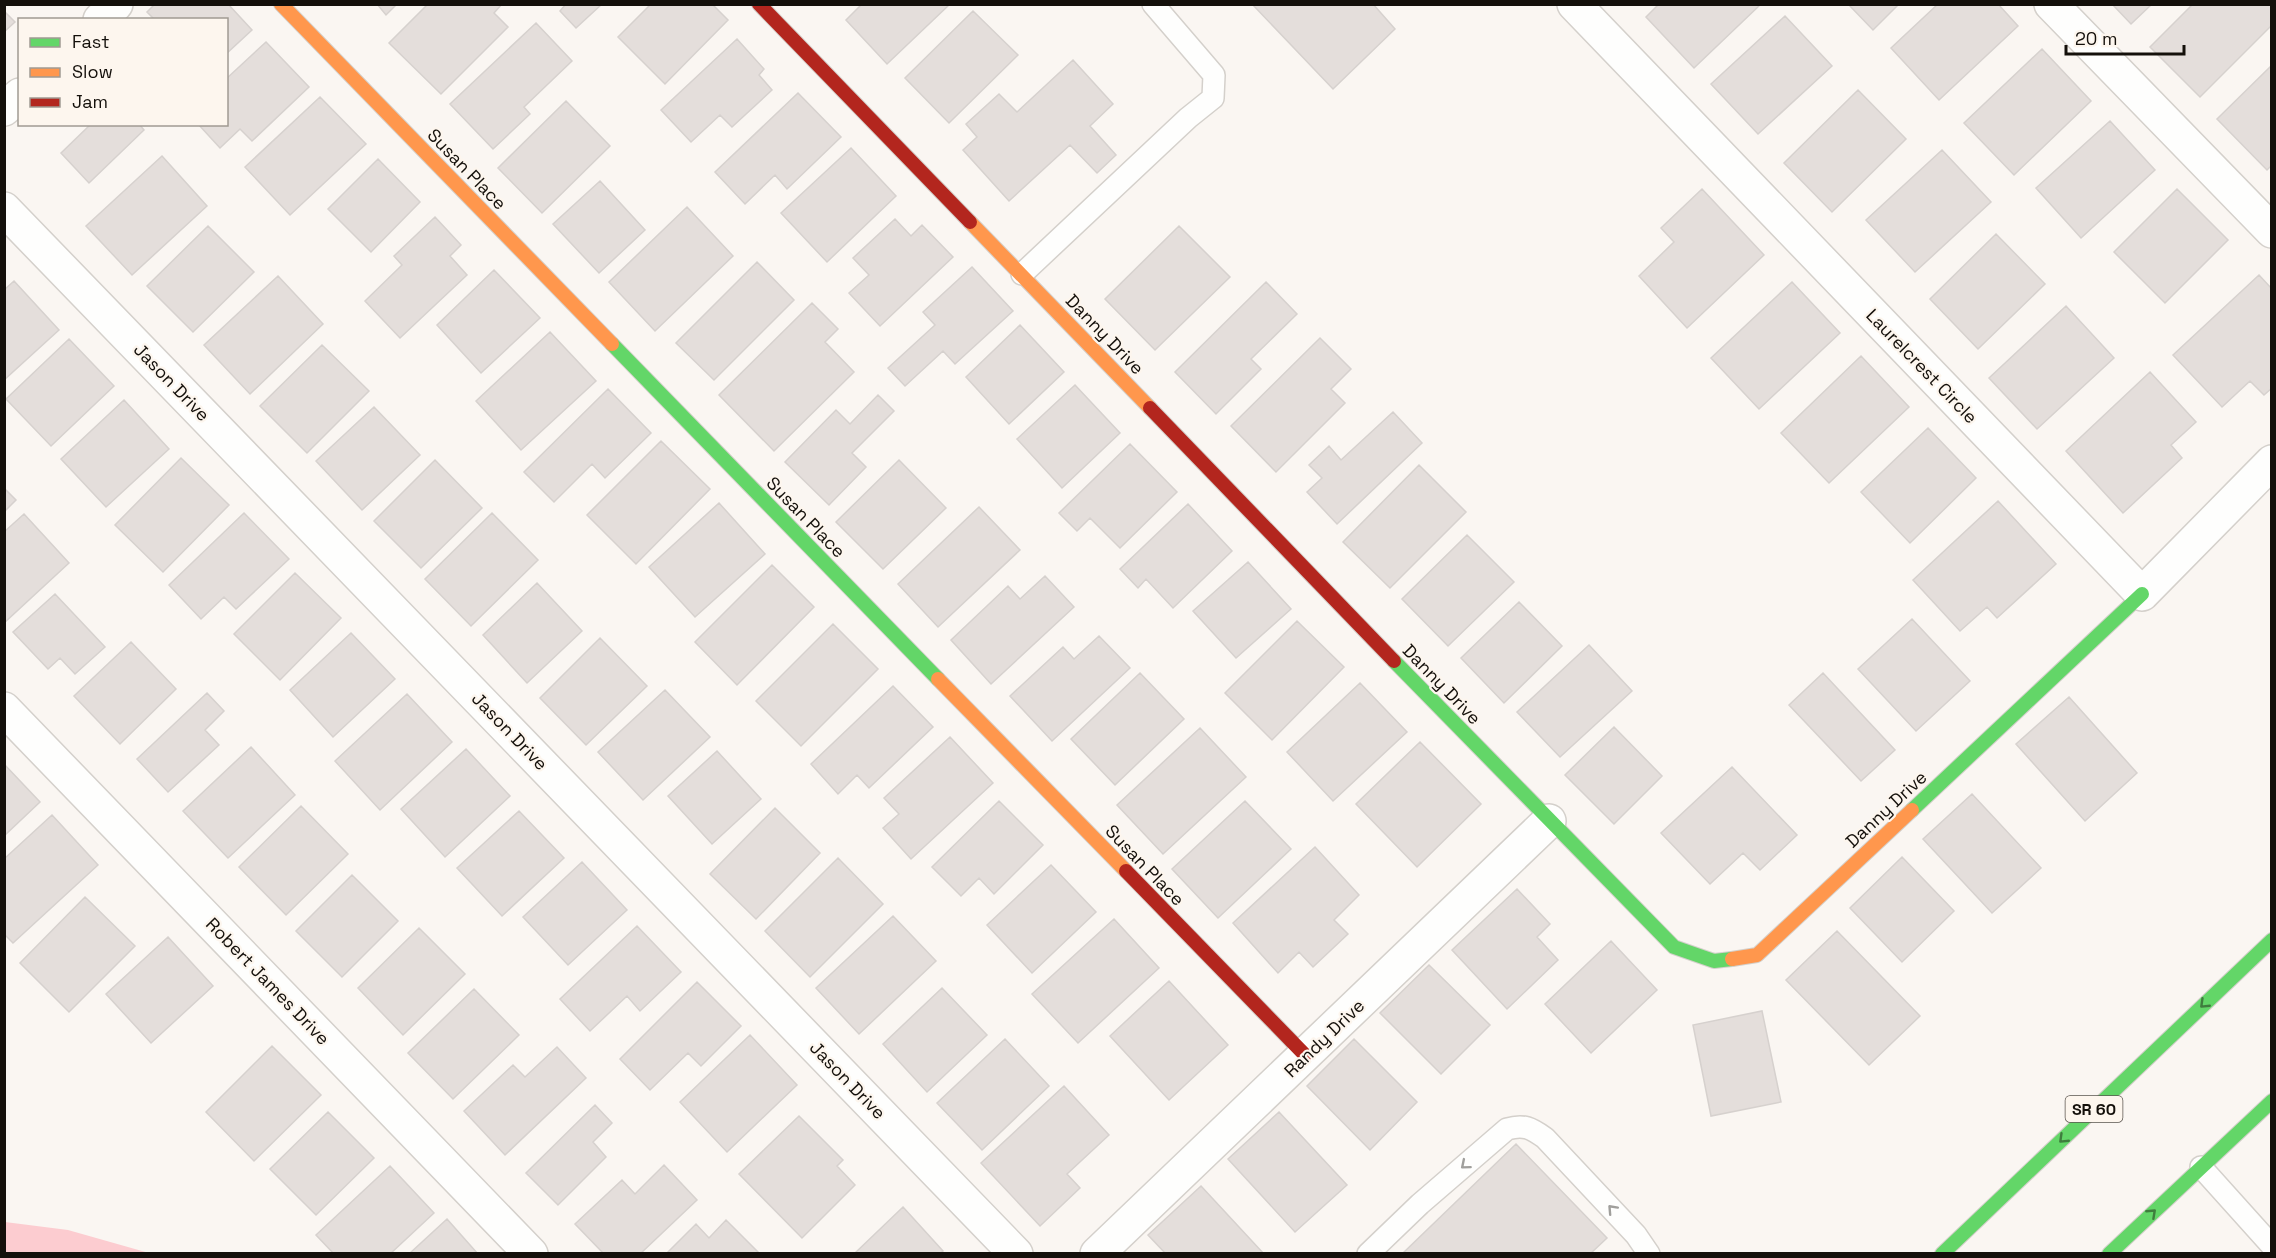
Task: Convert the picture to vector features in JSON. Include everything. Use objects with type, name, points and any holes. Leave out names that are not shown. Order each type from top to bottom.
[{"type":"main road","name":"Susan Place","points":[[281,4],[1305,1055]]},
{"type":"main road","name":"Danny Drive","points":[[759,4],[1549,821],[1674,947],[1714,961],[1757,955],[2142,594]]},
{"type":"main road","name":"SR 60","points":[[1942,1254],[2271,940]]},
{"type":"main road","points":[[2109,1254],[2271,1101]]},
{"type":"street","points":[[102,18],[116,4]]},
{"type":"street","name":"Laurelcrest Circle","points":[[1574,4],[2142,594]]},
{"type":"street","points":[[2051,4],[2271,231]]},
{"type":"street","points":[[4,109],[18,97]]},
{"type":"street","name":"Jason Drive","points":[[4,209],[1016,1254]]},
{"type":"street","points":[[2142,594],[2271,462]]},
{"type":"street","name":"Robert James Drive","points":[[4,709],[531,1254]]},
{"type":"street","name":"Randy Drive","points":[[1097,1254],[1549,821]]},
{"type":"lane","points":[[1022,274],[1188,118],[1213,98],[1214,75],[1153,4]]},
{"type":"lane","points":[[1373,1252],[1420,1204],[1507,1129],[1518,1126],[1530,1127],[1545,1138],[1636,1235],[1649,1254]]},
{"type":"lane","points":[[2201,1167],[2271,1246]]},
{"type":"shaded area","points":[[5,1222],[68,1230],[149,1253],[5,1253]]},
{"type":"building","points":[[155,4],[228,4],[252,30],[228,52],[228,18],[153,18],[147,12]]},
{"type":"building","points":[[377,4],[397,4],[386,15]]},
{"type":"building","points":[[428,4],[502,4],[494,13],[508,27],[441,94],[389,43]]},
{"type":"building","points":[[566,4],[602,4],[576,28],[560,11]]},
{"type":"building","points":[[651,4],[712,4],[728,20],[665,84],[618,37]]},
{"type":"building","points":[[862,4],[950,4],[887,64],[846,20]]},
{"type":"building","points":[[1252,4],[1373,4],[1395,29],[1333,89]]},
{"type":"building","points":[[1659,4],[1761,4],[1694,68],[1646,17]]},
{"type":"building","points":[[1848,4],[1899,4],[1873,30]]},
{"type":"building","points":[[1938,4],[1998,4],[2018,26],[1939,100],[1891,48]]},
{"type":"building","points":[[2112,4],[2152,4],[2131,24]]},
{"type":"building","points":[[2193,4],[2272,4],[2272,25],[2200,97],[2150,47]]},
{"type":"building","points":[[4,11],[15,22],[4,32]]},
{"type":"building","points":[[973,11],[1018,55],[949,123],[905,78]]},
{"type":"building","points":[[1785,16],[1832,66],[1758,134],[1711,84]]},
{"type":"building","points":[[536,23],[572,61],[524,107],[530,114],[493,149],[450,104]]},
{"type":"building","points":[[737,39],[764,69],[759,75],[772,90],[732,127],[720,115],[691,142],[661,110]]},
{"type":"building","points":[[266,42],[309,87],[252,141],[240,129],[220,148],[200,126],[228,126],[228,77]]},
{"type":"building","points":[[2042,49],[2091,101],[2014,175],[1964,123]]},
{"type":"building","points":[[1073,60],[1113,104],[1090,126],[1116,155],[1097,173],[1070,145],[1009,201],[963,150],[977,137],[966,124],[999,94],[1017,112]]},
{"type":"building","points":[[2272,65],[2272,165],[2267,170],[2217,119]]},
{"type":"building","points":[[1858,90],[1906,139],[1832,212],[1784,163]]},
{"type":"building","points":[[798,93],[841,137],[787,189],[775,175],[745,204],[715,172]]},
{"type":"building","points":[[320,97],[366,144],[290,215],[245,167]]},
{"type":"building","points":[[566,101],[610,146],[542,213],[498,168]]},
{"type":"building","points":[[2110,121],[2155,170],[2081,238],[2036,188]]},
{"type":"building","points":[[89,126],[141,126],[144,130],[89,183],[61,153]]},
{"type":"building","points":[[851,148],[896,196],[827,262],[781,213]]},
{"type":"building","points":[[1942,150],[1991,202],[1915,272],[1866,220]]},
{"type":"building","points":[[162,156],[207,206],[132,275],[86,226]]},
{"type":"building","points":[[378,159],[420,202],[371,252],[328,209]]},
{"type":"building","points":[[600,181],[645,230],[599,273],[553,224]]},
{"type":"building","points":[[1702,189],[1764,255],[1687,328],[1639,276],[1674,242],[1661,228]]},
{"type":"building","points":[[2177,189],[2228,240],[2165,303],[2114,252]]},
{"type":"building","points":[[687,207],[733,256],[655,331],[609,282]]},
{"type":"building","points":[[435,217],[461,245],[450,256],[467,275],[400,338],[365,301],[402,265],[394,256]]},
{"type":"building","points":[[895,219],[911,236],[922,225],[953,257],[880,326],[849,293],[869,275],[853,258]]},
{"type":"building","points":[[208,226],[254,272],[193,332],[147,286]]},
{"type":"building","points":[[1179,226],[1230,277],[1155,350],[1105,299]]},
{"type":"building","points":[[1996,234],[2045,284],[1978,349],[1930,299]]},
{"type":"building","points":[[757,262],[794,300],[714,380],[676,343]]},
{"type":"building","points":[[972,267],[1013,311],[955,364],[943,351],[905,386],[888,368],[935,325],[923,312]]},
{"type":"building","points":[[494,270],[540,318],[481,373],[437,325]]},
{"type":"building","points":[[2259,275],[2272,289],[2272,388],[2264,395],[2250,381],[2222,407],[2173,355]]},
{"type":"building","points":[[278,276],[323,324],[250,394],[204,345]]},
{"type":"building","points":[[14,281],[59,330],[4,380],[4,290]]},
{"type":"building","points":[[1266,282],[1297,314],[1251,359],[1261,369],[1216,414],[1175,372]]},
{"type":"building","points":[[1792,282],[1840,333],[1759,409],[1711,358]]},
{"type":"building","points":[[812,303],[838,329],[825,342],[854,372],[774,451],[719,395]]},
{"type":"building","points":[[2066,306],[2114,358],[2037,429],[1989,378]]},
{"type":"building","points":[[1020,325],[1064,372],[1009,424],[966,377]]},
{"type":"building","points":[[550,332],[596,381],[521,450],[476,401]]},
{"type":"building","points":[[1320,338],[1351,369],[1331,389],[1345,403],[1276,472],[1231,426]]},
{"type":"building","points":[[69,339],[114,386],[51,446],[6,399]]},
{"type":"building","points":[[322,345],[369,391],[307,453],[260,406]]},
{"type":"building","points":[[1861,356],[1909,407],[1829,483],[1781,433]]},
{"type":"building","points":[[2150,372],[2196,422],[2171,445],[2182,458],[2123,513],[2066,451]]},
{"type":"building","points":[[1075,385],[1120,433],[1062,488],[1017,439]]},
{"type":"building","points":[[608,389],[651,433],[605,478],[592,464],[554,502],[524,472]]},
{"type":"building","points":[[878,395],[894,411],[852,453],[866,467],[829,505],[785,462],[836,410],[850,424]]},
{"type":"building","points":[[124,400],[169,449],[106,507],[61,459]]},
{"type":"building","points":[[374,407],[420,455],[362,510],[316,461]]},
{"type":"building","points":[[1393,412],[1422,443],[1337,524],[1307,492],[1322,478],[1309,465],[1329,446],[1341,460]]},
{"type":"building","points":[[1928,428],[1976,478],[1910,543],[1861,492]]},
{"type":"building","points":[[661,441],[710,489],[636,564],[587,515]]},
{"type":"building","points":[[1130,444],[1177,492],[1120,548],[1090,518],[1077,531],[1059,513]]},
{"type":"building","points":[[181,458],[229,505],[163,572],[115,525]]},
{"type":"building","points":[[435,460],[482,508],[421,568],[374,521]]},
{"type":"building","points":[[899,460],[946,508],[883,569],[836,522]]},
{"type":"building","points":[[1419,465],[1466,512],[1390,588],[1343,542]]},
{"type":"building","points":[[4,488],[16,500],[4,512]]},
{"type":"building","points":[[1998,501],[2056,564],[1997,618],[1987,607],[1960,631],[1913,580]]},
{"type":"building","points":[[719,503],[765,554],[695,617],[649,567]]},
{"type":"building","points":[[1188,504],[1232,551],[1173,608],[1146,579],[1138,588],[1120,569]]},
{"type":"building","points":[[979,507],[1020,550],[938,627],[898,584]]},
{"type":"building","points":[[244,513],[289,559],[236,609],[224,597],[201,619],[169,585]]},
{"type":"building","points":[[492,513],[538,560],[471,626],[425,579]]},
{"type":"building","points":[[24,514],[69,563],[4,623],[4,532]]},
{"type":"building","points":[[1467,535],[1514,582],[1448,646],[1402,599]]},
{"type":"building","points":[[1248,562],[1291,609],[1236,658],[1193,611]]},
{"type":"building","points":[[772,565],[814,607],[737,685],[695,642]]},
{"type":"building","points":[[295,573],[341,618],[280,680],[234,634]]},
{"type":"building","points":[[1045,576],[1074,607],[991,684],[951,640],[1008,586],[1020,599]]},
{"type":"building","points":[[537,583],[582,631],[527,683],[483,635]]},
{"type":"building","points":[[55,594],[105,647],[75,674],[60,658],[48,669],[13,632]]},
{"type":"building","points":[[1519,602],[1562,646],[1504,703],[1461,658]]},
{"type":"building","points":[[1912,619],[1970,681],[1916,731],[1858,669]]},
{"type":"building","points":[[1297,621],[1344,667],[1272,740],[1225,693]]},
{"type":"building","points":[[833,624],[878,669],[801,746],[756,701]]},
{"type":"building","points":[[351,633],[395,679],[333,737],[290,690]]},
{"type":"building","points":[[1099,636],[1130,668],[1052,741],[1010,696],[1063,647],[1074,659]]},
{"type":"building","points":[[600,638],[647,686],[586,745],[540,698]]},
{"type":"building","points":[[131,642],[176,689],[120,744],[74,696]]},
{"type":"building","points":[[1589,645],[1632,691],[1560,757],[1517,712]]},
{"type":"building","points":[[1140,673],[1184,719],[1115,785],[1071,739]]},
{"type":"building","points":[[1823,673],[1895,750],[1861,781],[1789,705]]},
{"type":"building","points":[[1360,683],[1407,732],[1333,801],[1287,752]]},
{"type":"building","points":[[893,686],[933,727],[869,788],[857,775],[838,794],[811,764]]},
{"type":"building","points":[[665,690],[710,737],[643,800],[598,752]]},
{"type":"building","points":[[207,693],[224,711],[205,730],[219,745],[168,792],[137,759]]},
{"type":"building","points":[[407,694],[452,742],[380,810],[335,761]]},
{"type":"building","points":[[2069,697],[2137,773],[2085,821],[2016,744]]},
{"type":"building","points":[[1614,727],[1662,776],[1614,824],[1565,775]]},
{"type":"building","points":[[1200,728],[1246,777],[1163,854],[1117,805]]},
{"type":"building","points":[[950,737],[993,783],[911,859],[883,828],[899,814],[884,798]]},
{"type":"building","points":[[1420,742],[1481,804],[1417,867],[1356,804]]},
{"type":"building","points":[[251,747],[295,795],[228,858],[183,811]]},
{"type":"building","points":[[466,749],[510,796],[445,857],[401,809]]},
{"type":"building","points":[[717,751],[761,799],[712,844],[668,796]]},
{"type":"building","points":[[4,764],[40,802],[4,836]]},
{"type":"building","points":[[1732,767],[1797,835],[1760,870],[1743,853],[1710,884],[1661,833]]},
{"type":"building","points":[[1972,794],[2041,868],[1992,913],[1923,839]]},
{"type":"building","points":[[999,801],[1043,845],[994,894],[979,878],[961,896],[932,867]]},
{"type":"building","points":[[1245,801],[1291,849],[1218,918],[1172,869]]},
{"type":"building","points":[[301,806],[348,854],[286,915],[239,867]]},
{"type":"building","points":[[775,808],[820,853],[756,919],[710,874]]},
{"type":"building","points":[[519,811],[564,858],[502,916],[457,868]]},
{"type":"building","points":[[52,815],[98,865],[13,943],[4,934],[4,859]]},
{"type":"building","points":[[1315,847],[1359,895],[1334,920],[1348,934],[1313,967],[1299,952],[1278,973],[1233,923]]},
{"type":"building","points":[[1902,857],[1954,911],[1902,962],[1850,908]]},
{"type":"building","points":[[838,858],[883,904],[810,977],[765,931]]},
{"type":"building","points":[[582,862],[627,910],[568,965],[523,917]]},
{"type":"building","points":[[1051,865],[1096,912],[1032,973],[987,925]]},
{"type":"building","points":[[352,875],[398,921],[342,977],[296,931]]},
{"type":"building","points":[[1517,889],[1550,924],[1537,937],[1558,960],[1507,1009],[1452,950]]},
{"type":"building","points":[[85,897],[135,946],[69,1012],[20,963]]},
{"type":"building","points":[[893,916],[936,961],[859,1034],[816,988]]},
{"type":"building","points":[[1114,919],[1159,968],[1078,1043],[1032,994]]},
{"type":"building","points":[[637,926],[681,972],[640,1011],[627,996],[590,1031],[560,999]]},
{"type":"building","points":[[419,928],[465,974],[403,1035],[358,988]]},
{"type":"building","points":[[1837,931],[1920,1016],[1869,1065],[1786,980]]},
{"type":"building","points":[[168,937],[213,986],[151,1043],[106,994]]},
{"type":"building","points":[[1611,941],[1657,990],[1591,1053],[1545,1004]]},
{"type":"building","points":[[1429,965],[1490,1025],[1441,1074],[1380,1013]]},
{"type":"building","points":[[1169,981],[1228,1045],[1169,1100],[1110,1036]]},
{"type":"building","points":[[697,982],[741,1026],[701,1066],[688,1053],[650,1090],[620,1059]]},
{"type":"building","points":[[942,988],[987,1035],[927,1092],[883,1044]]},
{"type":"building","points":[[474,989],[519,1035],[453,1099],[408,1053]]},
{"type":"building","points":[[1762,1011],[1781,1102],[1711,1116],[1693,1025]]},
{"type":"building","points":[[750,1035],[797,1085],[727,1152],[680,1102]]},
{"type":"building","points":[[1005,1039],[1049,1086],[982,1150],[937,1103]]},
{"type":"building","points":[[1354,1039],[1417,1102],[1370,1150],[1307,1086]]},
{"type":"building","points":[[272,1046],[321,1095],[254,1161],[206,1112]]},
{"type":"building","points":[[557,1047],[586,1078],[505,1155],[464,1111],[513,1065],[525,1077]]},
{"type":"building","points":[[1064,1086],[1109,1135],[1067,1174],[1080,1188],[1040,1226],[981,1163]]},
{"type":"building","points":[[595,1105],[612,1123],[593,1142],[606,1157],[558,1205],[526,1173]]},
{"type":"building","points":[[328,1112],[374,1158],[316,1215],[270,1169]]},
{"type":"building","points":[[1279,1112],[1347,1185],[1295,1232],[1228,1159]]},
{"type":"building","points":[[799,1116],[843,1160],[837,1166],[855,1185],[802,1238],[739,1174]]},
{"type":"building","points":[[1516,1144],[1607,1238],[1590,1254],[1402,1254]]},
{"type":"building","points":[[664,1165],[697,1200],[640,1254],[604,1254],[575,1224],[622,1180],[635,1194]]},
{"type":"building","points":[[390,1166],[434,1213],[390,1254],[334,1254],[316,1235]]},
{"type":"building","points":[[1201,1186],[1264,1254],[1166,1254],[1148,1235]]},
{"type":"building","points":[[903,1207],[943,1251],[940,1254],[854,1254]]},
{"type":"building","points":[[447,1219],[478,1254],[409,1254]]},
{"type":"building","points":[[726,1220],[760,1254],[666,1254],[696,1224],[709,1238]]},
{"type":"traffic: fast","points":[[612,344],[938,679]]},
{"type":"traffic: fast","points":[[1912,810],[2142,594]]},
{"type":"traffic: fast","points":[[1394,661],[1674,947],[1714,961],[1732,959]]},
{"type":"traffic: fast","points":[[1942,1254],[2272,940]]},
{"type":"traffic: fast","points":[[2109,1254],[2272,1101]]},
{"type":"traffic: slow","points":[[281,4],[612,344]]},
{"type":"traffic: slow","points":[[970,222],[1150,408]]},
{"type":"traffic: slow","points":[[938,679],[1126,871]]},
{"type":"traffic: slow","points":[[1732,959],[1757,955],[1912,810]]},
{"type":"traffic: jam","points":[[759,4],[970,222]]},
{"type":"traffic: jam","points":[[1150,408],[1394,661]]},
{"type":"traffic: jam","points":[[1126,871],[1305,1055]]}]
